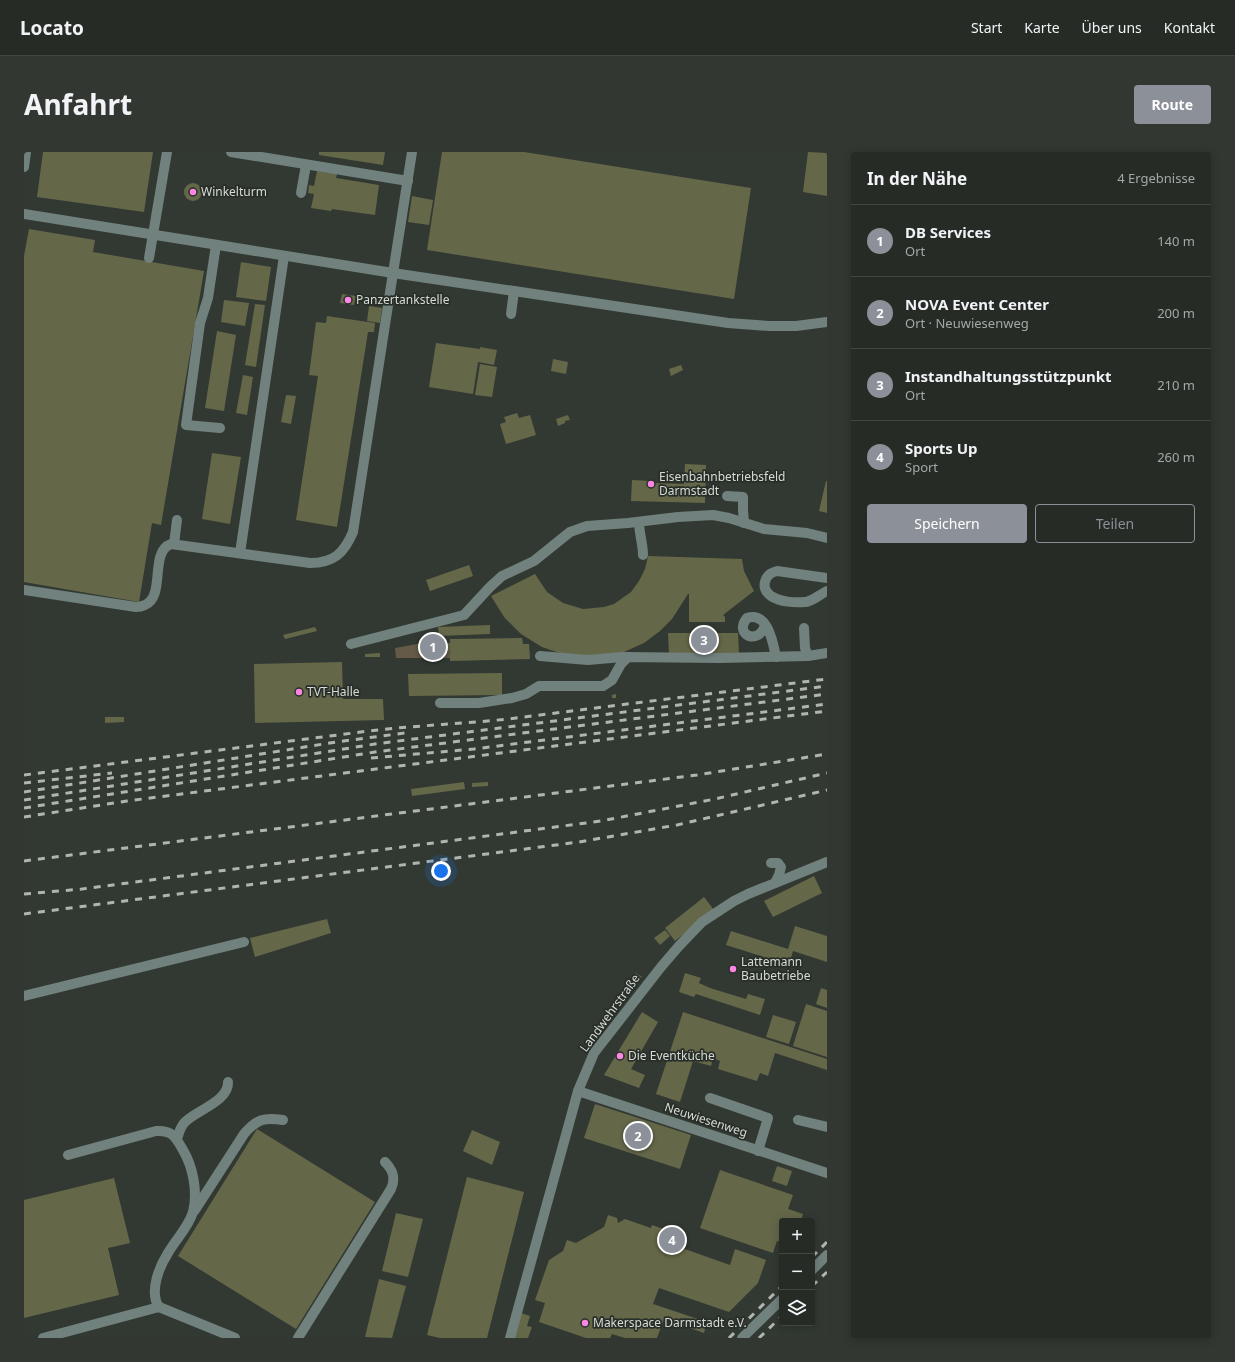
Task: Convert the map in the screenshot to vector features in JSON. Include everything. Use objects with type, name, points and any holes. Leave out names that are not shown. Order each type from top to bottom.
[{"type":"street","points":[[24,167],[26,152]]},
{"type":"street","points":[[149,258],[167,152]]},
{"type":"street","points":[[235,152],[408,181]]},
{"type":"street","points":[[24,590],[136,607],[146,605],[154,596],[161,555],[168,546],[174,544],[317,563],[342,553],[353,532],[412,152]]},
{"type":"street","points":[[301,193],[306,165]]},
{"type":"street","points":[[24,214],[393,273],[728,323],[796,326],[827,322]]},
{"type":"street","points":[[216,245],[208,298],[200,323],[186,425],[220,428]]},
{"type":"street","points":[[240,553],[284,256]]},
{"type":"street","points":[[511,314],[514,291]]},
{"type":"street","points":[[727,496],[743,497],[744,523]]},
{"type":"street","points":[[351,644],[464,615],[502,576],[534,561],[563,536],[578,528],[594,524],[639,522],[660,518],[713,515],[764,529],[807,533],[827,538]]},
{"type":"street","points":[[174,544],[177,520]]},
{"type":"street","points":[[639,522],[639,532],[643,555]]},
{"type":"street","points":[[827,578],[777,571],[770,573],[765,581],[765,587],[771,596],[785,601],[806,602],[827,591]]},
{"type":"street","points":[[765,625],[774,643],[776,657]]},
{"type":"street","points":[[804,628],[805,648],[808,656]]},
{"type":"street","points":[[540,656],[588,660],[628,657],[776,657],[808,656],[827,653]]},
{"type":"street","points":[[440,703],[479,703],[512,698],[526,694],[540,686],[603,686],[612,680],[621,664],[628,657]]},
{"type":"street","name":"Landwehrstraße","points":[[510,1338],[578,1091],[594,1053],[679,946],[702,922],[734,901],[827,862]]},
{"type":"street","points":[[771,863],[778,863],[781,867],[775,883]]},
{"type":"street","points":[[24,996],[244,942]]},
{"type":"street","points":[[177,1139],[181,1128],[186,1121],[224,1095],[228,1088],[228,1082]]},
{"type":"street","name":"Neuwiesenweg","points":[[578,1091],[827,1173]]},
{"type":"street","points":[[710,1098],[768,1118],[758,1151]]},
{"type":"street","points":[[234,1338],[159,1307],[154,1298],[156,1284],[161,1266],[168,1253],[244,1134],[250,1127],[263,1119],[283,1120]]},
{"type":"street","points":[[798,1120],[827,1126]]},
{"type":"street","points":[[68,1155],[156,1131],[168,1132],[177,1139],[185,1154],[195,1185],[196,1192],[191,1217]]},
{"type":"street","points":[[298,1338],[394,1184],[394,1174],[385,1162]]},
{"type":"street","points":[[815,1267],[827,1255]]},
{"type":"street","points":[[742,1338],[779,1302]]},
{"type":"street","points":[[42,1338],[159,1307]]},
{"type":"shaded area","points":[[417,644],[417,652],[450,651],[450,658],[396,658],[395,648]]},
{"type":"building","points":[[43,152],[153,152],[144,212],[37,197]]},
{"type":"building","points":[[319,152],[385,152],[383,165],[319,155]]},
{"type":"building","points":[[442,152],[524,152],[751,188],[734,299],[427,250]]},
{"type":"building","points":[[808,152],[827,153],[827,196],[803,192]]},
{"type":"building","points":[[317,171],[337,174],[336,178],[379,185],[375,215],[332,209],[331,211],[311,208],[314,194],[308,193],[309,185],[314,186]]},
{"type":"building","name":"Winkelturm","points":[[193,183],[199,186],[202,192],[199,198],[193,201],[187,198],[184,192],[187,186]]},
{"type":"building","points":[[412,196],[433,200],[429,225],[408,222]]},
{"type":"building","points":[[29,229],[95,240],[93,252],[204,271],[161,525],[152,523],[139,602],[24,582],[24,256]]},
{"type":"building","points":[[241,262],[271,267],[266,301],[236,297]]},
{"type":"building","points":[[342,294],[356,296],[354,305],[340,303]]},
{"type":"building","points":[[224,300],[249,303],[245,326],[221,322]]},
{"type":"building","points":[[255,304],[265,305],[256,367],[245,365]]},
{"type":"building","points":[[369,306],[382,308],[380,323],[367,321]]},
{"type":"building","points":[[327,316],[375,323],[374,332],[368,332],[337,527],[296,520],[318,376],[309,375],[316,322],[326,323]]},
{"type":"building","points":[[217,331],[236,335],[224,411],[205,408]]},
{"type":"building","points":[[436,343],[497,350],[494,365],[478,362],[473,394],[429,387]]},
{"type":"building","points":[[553,359],[568,362],[566,374],[551,371]]},
{"type":"building","points":[[480,364],[497,367],[492,397],[475,395]]},
{"type":"building","points":[[681,365],[683,370],[671,376],[669,369]]},
{"type":"building","points":[[243,375],[253,377],[247,415],[236,413]]},
{"type":"building","points":[[286,395],[296,396],[291,424],[281,422]]},
{"type":"building","points":[[517,413],[519,418],[530,415],[536,435],[506,444],[500,424],[506,422],[504,417]]},
{"type":"building","points":[[568,415],[570,420],[565,421],[565,423],[558,426],[556,419]]},
{"type":"building","points":[[212,453],[241,457],[230,524],[202,519]]},
{"type":"building","name":"Eisenbahnbetriebsfeld Darmstadt","points":[[685,464],[706,465],[705,503],[631,501],[632,480],[652,481],[652,483],[684,484]]},
{"type":"building","points":[[827,481],[827,513],[819,511]]},
{"type":"building","points":[[648,556],[742,559],[744,571],[754,591],[723,615],[725,617],[725,622],[689,622],[688,594],[672,619],[660,631],[644,643],[613,655],[565,655],[542,647],[521,634],[504,617],[491,596],[535,574],[547,592],[563,603],[583,609],[604,607],[614,604],[631,592],[645,569]]},
{"type":"building","points":[[469,565],[473,576],[430,591],[426,580]]},
{"type":"building","points":[[490,625],[490,634],[439,636],[438,627]]},
{"type":"building","points":[[315,627],[317,631],[285,639],[283,635]]},
{"type":"building","points":[[668,633],[738,633],[739,654],[669,654]]},
{"type":"building","points":[[522,638],[523,644],[529,644],[530,659],[450,661],[450,651],[417,652],[417,644],[450,643],[450,639]]},
{"type":"building","points":[[380,653],[380,657],[365,657],[365,654]]},
{"type":"building","name":"TVT-Halle","points":[[342,662],[343,699],[383,699],[384,720],[255,723],[254,664]]},
{"type":"building","points":[[502,673],[502,695],[409,696],[408,674]]},
{"type":"building","points":[[616,694],[616,698],[612,698],[612,695]]},
{"type":"building","points":[[105,717],[124,717],[124,722],[105,723]]},
{"type":"building","points":[[464,782],[465,789],[412,796],[411,789]]},
{"type":"building","points":[[488,782],[488,786],[472,787],[472,783]]},
{"type":"building","points":[[814,876],[822,893],[773,917],[764,901]]},
{"type":"building","points":[[704,897],[714,910],[675,941],[665,928]]},
{"type":"building","points":[[327,919],[331,933],[255,957],[250,938]]},
{"type":"building","points":[[795,926],[827,936],[827,962],[793,951],[789,965],[726,945],[731,931],[788,949]]},
{"type":"building","points":[[665,930],[670,936],[660,945],[654,938]]},
{"type":"building","points":[[636,973],[642,977],[629,993],[624,988]]},
{"type":"building","points":[[685,973],[701,978],[699,983],[710,988],[746,999],[748,994],[765,999],[760,1015],[696,994],[694,997],[679,992]]},
{"type":"building","points":[[821,988],[827,990],[827,1008],[816,1004]]},
{"type":"building","points":[[806,1004],[827,1011],[827,1057],[793,1046]]},
{"type":"building","points":[[642,1012],[658,1022],[631,1069],[645,1075],[639,1088],[604,1075]]},
{"type":"building","points":[[683,1012],[827,1059],[827,1070],[775,1053],[768,1076],[760,1073],[757,1081],[718,1069],[720,1061],[713,1058],[711,1066],[693,1061],[680,1102],[656,1094]]},
{"type":"building","points":[[773,1015],[796,1022],[789,1044],[766,1037]]},
{"type":"building","points":[[595,1104],[691,1135],[680,1169],[584,1138]]},
{"type":"building","points":[[257,1129],[375,1202],[296,1329],[178,1256]]},
{"type":"building","points":[[472,1130],[500,1142],[492,1165],[463,1151]]},
{"type":"building","points":[[777,1166],[792,1171],[787,1186],[772,1181]]},
{"type":"building","points":[[720,1170],[793,1195],[788,1209],[803,1214],[802,1218],[779,1218],[779,1241],[777,1241],[773,1253],[700,1228]]},
{"type":"building","points":[[467,1177],[524,1192],[487,1338],[440,1338],[427,1335]]},
{"type":"building","points":[[114,1178],[130,1243],[108,1248],[119,1295],[24,1318],[24,1200]]},
{"type":"building","points":[[396,1213],[423,1219],[408,1277],[382,1271]]},
{"type":"building","points":[[608,1215],[617,1218],[618,1223],[625,1219],[651,1228],[652,1225],[683,1236],[679,1247],[730,1265],[735,1249],[766,1260],[758,1283],[729,1312],[659,1288],[653,1304],[707,1322],[704,1333],[664,1319],[657,1338],[625,1338],[612,1334],[610,1338],[586,1338],[539,1322],[545,1303],[535,1300],[549,1260],[563,1251],[567,1240],[576,1243],[604,1227]]},
{"type":"building","points":[[379,1279],[406,1286],[392,1338],[365,1337]]},
{"type":"building","points":[[521,1313],[530,1316],[527,1326],[532,1327],[528,1338],[513,1338]]},
{"type":"railway","points":[[24,775],[369,731],[516,718],[827,679]]},
{"type":"railway","points":[[24,800],[375,744],[827,686]]},
{"type":"railway","points":[[24,808],[375,752],[827,694]]},
{"type":"railway","points":[[371,758],[474,749],[827,704]]},
{"type":"railway","points":[[24,817],[127,801],[827,711]]},
{"type":"railway","points":[[24,792],[336,742],[405,733]]},
{"type":"railway","points":[[24,861],[697,775],[827,754]]},
{"type":"railway","points":[[24,783],[112,773]]},
{"type":"railway","points":[[24,894],[82,889],[601,821],[715,799],[827,773]]},
{"type":"railway","points":[[24,914],[579,842],[677,825],[827,790]]},
{"type":"railway","points":[[815,1254],[827,1242]]},
{"type":"railway","points":[[815,1283],[827,1272]]},
{"type":"railway","points":[[729,1338],[779,1289]]},
{"type":"railway","points":[[759,1338],[779,1319]]},
{"type":"place","name":"Winkelturm","points":[[193,192]]},
{"type":"place","name":"Panzertankstelle","points":[[348,300]]},
{"type":"place","name":"Eisenbahnbetriebsfeld Darmstadt","points":[[651,484]]},
{"type":"place","name":"Instandhaltungsstützpunkt","points":[[704,640]]},
{"type":"place","name":"DB Services","points":[[433,647]]},
{"type":"place","name":"TVT-Halle","points":[[299,692]]},
{"type":"place","name":"Lattemann Baubetriebe","points":[[733,969]]},
{"type":"place","name":"Die Eventküche","points":[[620,1056]]},
{"type":"place","name":"NOVA Event Center","points":[[638,1136]]},
{"type":"place","name":"Sports Up","points":[[672,1240]]},
{"type":"place","name":"Makerspace Darmstadt e.V.","points":[[585,1323]]}]
